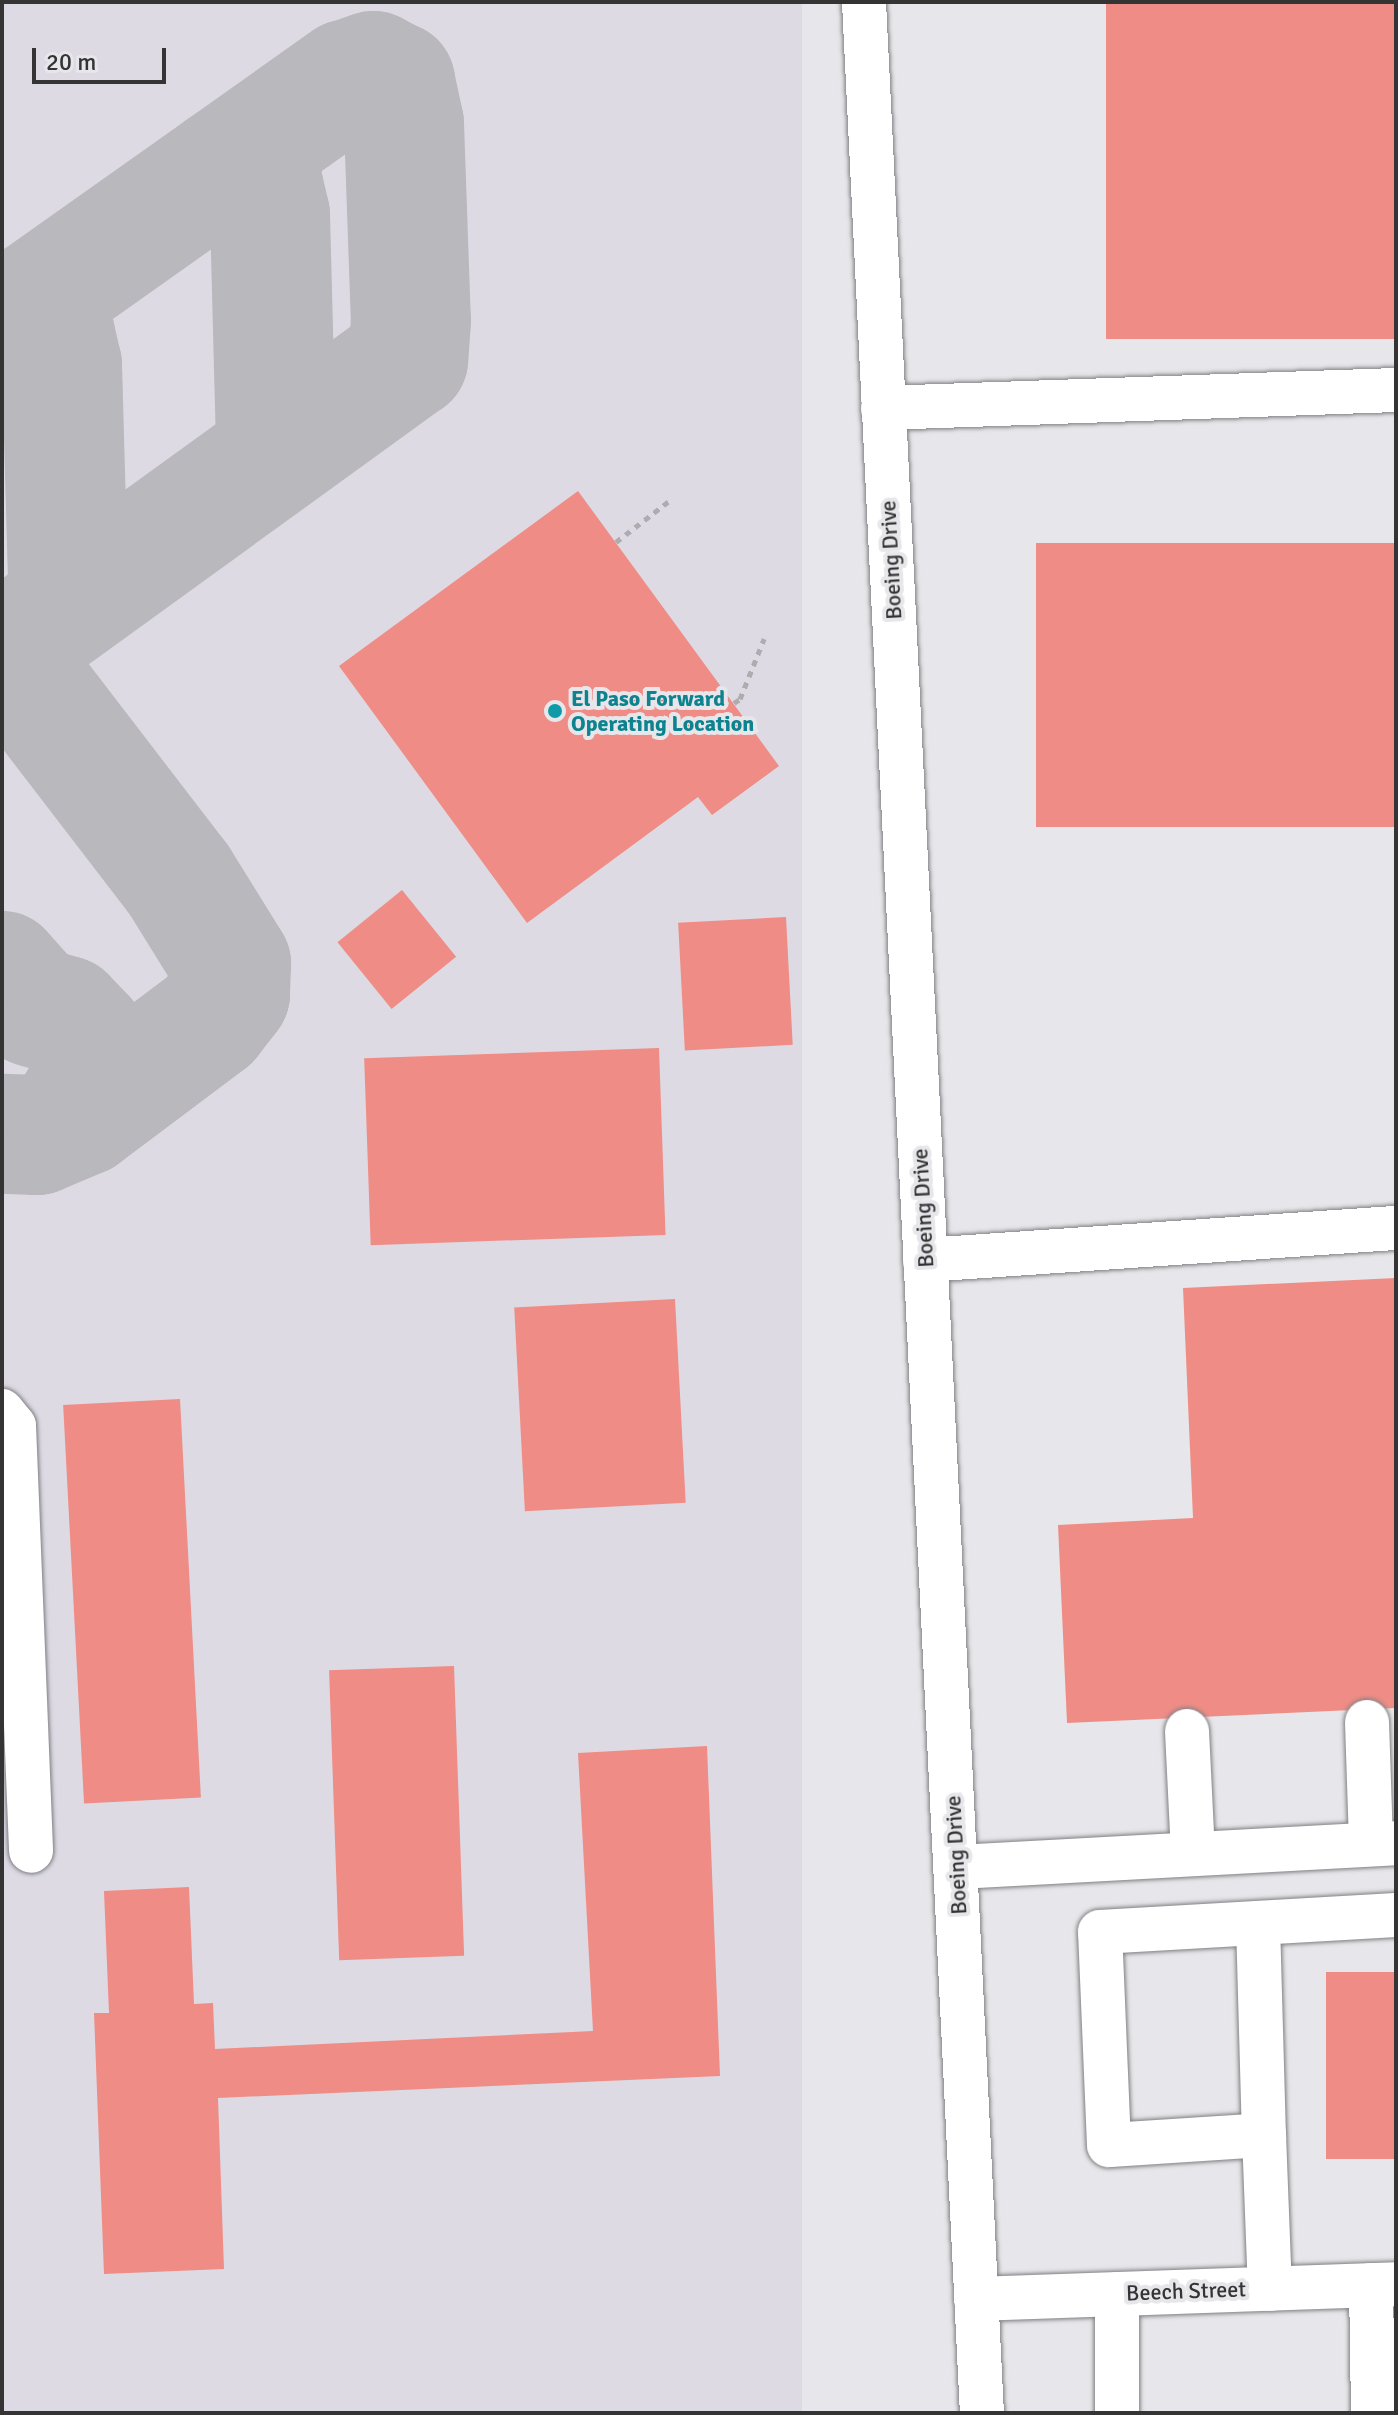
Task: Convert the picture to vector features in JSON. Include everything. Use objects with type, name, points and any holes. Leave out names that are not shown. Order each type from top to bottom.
[{"type":"street","name":"Boeing Drive","points":[[864,2],[982,2413]]},
{"type":"street","points":[[883,408],[1396,390]]},
{"type":"street","points":[[925,1260],[1396,1228]]},
{"type":"street","points":[[2,1411],[14,1426],[31,1851]]},
{"type":"street","points":[[957,1867],[1384,1843],[1367,1722]]},
{"type":"street","points":[[1187,1731],[1193,1852]]},
{"type":"street","points":[[1264,2135],[1109,2145],[1100,1932],[1396,1915]]},
{"type":"street","points":[[1258,1923],[1270,2289]]},
{"type":"street","points":[[1373,2413],[1384,2284]]},
{"type":"street","name":"Beech Street","points":[[976,2299],[1384,2284]]},
{"type":"street","points":[[1117,2294],[1117,2413]]},
{"type":"path","points":[[616,542],[669,501]]},
{"type":"path","points":[[734,703],[740,699],[764,639]]},
{"type":"shaded area","points":[[2,2],[802,2],[802,2413],[2,2413]]},
{"type":"building","points":[[1106,2],[1396,2],[1396,339],[1106,339]]},
{"type":"building","name":"El Paso Forward Operating Location","points":[[578,491],[779,766],[712,815],[698,797],[527,923],[339,666]]},
{"type":"building","points":[[1036,543],[1396,543],[1396,827],[1036,827]]},
{"type":"building","points":[[402,890],[456,957],[392,1009],[337,942]]},
{"type":"building","points":[[786,917],[793,1045],[685,1050],[678,923]]},
{"type":"building","points":[[659,1048],[666,1235],[371,1245],[364,1058]]},
{"type":"building","points":[[1396,1278],[1396,1708],[1067,1723],[1058,1525],[1193,1518],[1183,1288]]},
{"type":"building","points":[[675,1299],[686,1503],[525,1511],[514,1307]]},
{"type":"building","points":[[180,1399],[201,1797],[84,1804],[63,1405]]},
{"type":"building","points":[[454,1666],[464,1956],[339,1960],[329,1670]]},
{"type":"building","points":[[707,1746],[720,2076],[218,2098],[224,2269],[104,2274],[94,2013],[109,2013],[104,1891],[189,1887],[194,2004],[213,2003],[215,2049],[593,2031],[578,1753]]},
{"type":"building","points":[[1326,1972],[1396,1972],[1396,2159],[1326,2159]]},
{"type":"taxiway","points":[[2,324],[347,80],[373,71],[395,82],[404,124],[411,320],[408,359],[2,653]]},
{"type":"taxiway","points":[[221,169],[247,171],[263,185],[270,215],[276,437],[268,459]]},
{"type":"taxiway","points":[[8,319],[35,322],[55,335],[62,365],[68,585],[61,610]]},
{"type":"taxiway","points":[[2,673],[27,682],[179,880],[231,964],[230,994],[210,1020],[82,1116],[37,1135],[2,1134]]},
{"type":"taxiway","points":[[2,971],[34,1007],[65,1016],[86,1038],[92,1080],[66,1122]]},
{"type":"place","name":"El Paso Forward Operating Location","points":[[555,711]]}]
